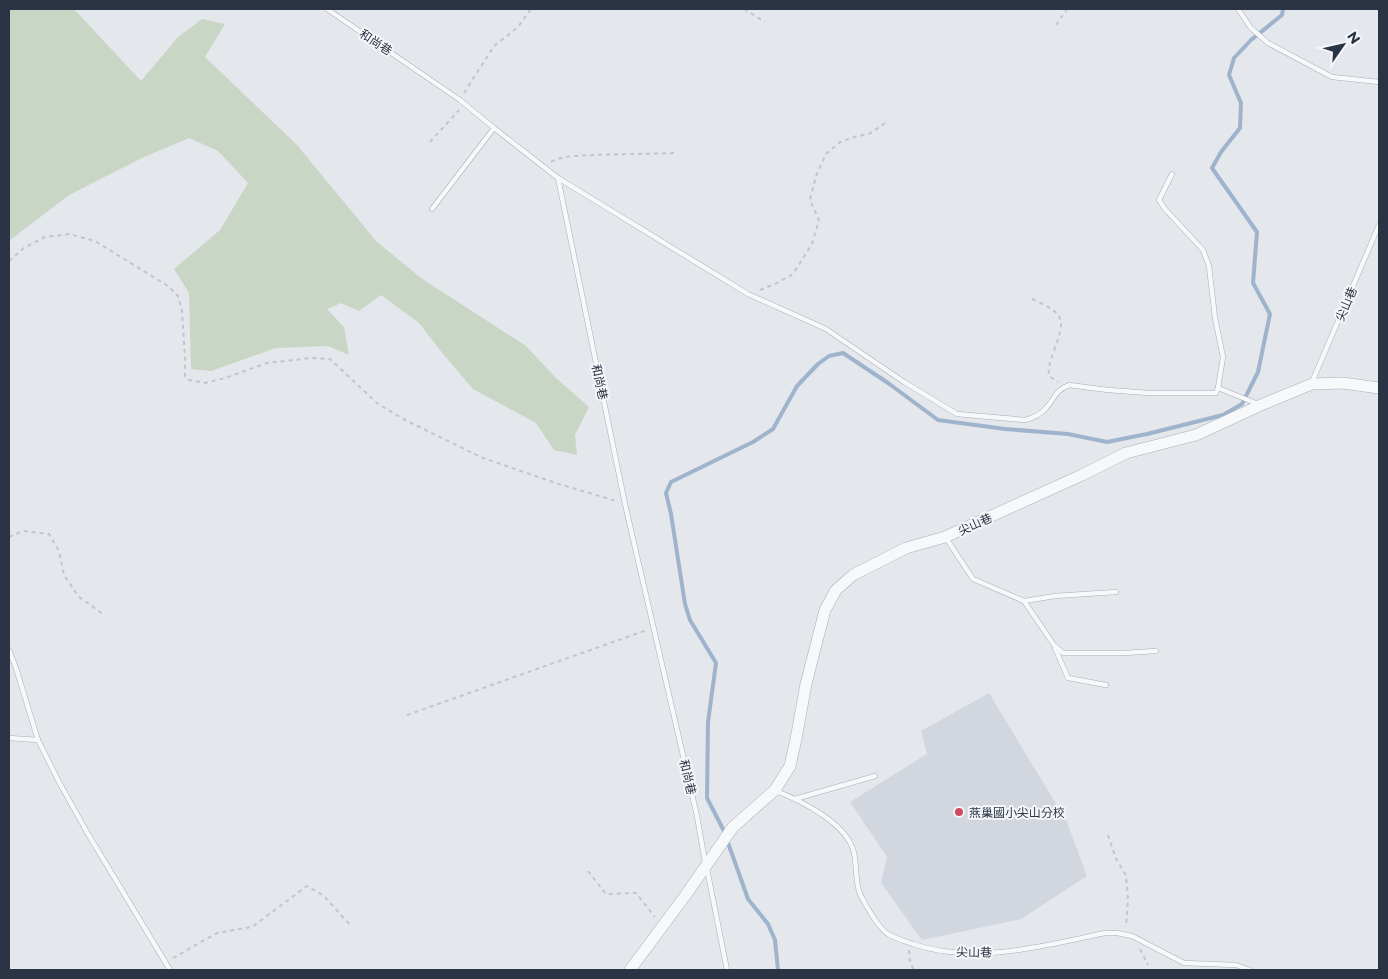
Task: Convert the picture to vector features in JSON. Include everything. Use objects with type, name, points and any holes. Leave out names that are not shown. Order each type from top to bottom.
[{"type":"street","name":"尖山巷","points":[[630,970],[721,844],[732,830],[775,790],[790,766],[810,666],[825,610],[836,590],[853,575],[906,548],[945,537],[1126,453],[1196,435],[1312,384],[1342,383],[1379,388]]},
{"type":"lane","name":"和尚巷","points":[[327,9],[460,100],[558,178],[625,504],[697,816],[727,970]]},
{"type":"lane","points":[[1238,9],[1251,28],[1268,43],[1332,77],[1379,82]]},
{"type":"lane","points":[[432,209],[494,128]]},
{"type":"lane","points":[[558,178],[748,294],[826,329],[904,382],[957,414],[1025,420],[1033,418],[1047,408],[1063,387],[1069,385],[1149,393],[1216,394],[1222,357],[1209,266],[1204,250],[1165,209],[1159,200],[1172,174]]},
{"type":"lane","name":"尖山巷","points":[[1312,384],[1379,225]]},
{"type":"lane","points":[[1218,388],[1261,405]]},
{"type":"lane","points":[[945,537],[973,579],[1024,601],[1054,645],[1068,678],[1106,685]]},
{"type":"lane","points":[[1024,601],[1055,596],[1116,592]]},
{"type":"lane","points":[[1054,645],[1063,653],[1156,651]]},
{"type":"lane","points":[[9,650],[38,740],[59,782],[164,963],[170,970]]},
{"type":"lane","points":[[9,738],[38,740]]},
{"type":"lane","points":[[795,799],[875,776]]},
{"type":"lane","name":"尖山巷","points":[[775,790],[795,799],[843,831],[851,842],[854,853],[860,894],[880,927],[888,934],[909,943],[923,948],[978,954],[1006,952],[1105,933],[1117,933],[1132,936],[1184,963],[1236,966],[1250,970]]},
{"type":"path","points":[[460,100],[494,46],[518,27],[531,9]]},
{"type":"path","points":[[744,9],[764,22]]},
{"type":"path","points":[[1056,24],[1067,9]]},
{"type":"path","points":[[430,142],[465,104]]},
{"type":"path","points":[[748,294],[775,284],[793,274],[812,244],[819,220],[810,200],[816,176],[826,154],[840,142],[870,134],[888,121]]},
{"type":"path","points":[[544,167],[558,159],[576,156],[675,153]]},
{"type":"path","points":[[9,261],[24,248],[45,237],[68,234],[95,241],[168,286],[178,296],[182,311],[185,376],[189,380],[205,383],[267,363],[311,358],[330,359],[377,403],[403,419],[483,458],[625,504]]},
{"type":"path","points":[[1032,299],[1056,312],[1060,317],[1062,328],[1048,368],[1049,376],[1063,387]]},
{"type":"path","points":[[9,537],[23,532],[49,534],[59,551],[64,575],[74,590],[79,597],[103,614]]},
{"type":"path","points":[[407,715],[654,627]]},
{"type":"path","points":[[1108,835],[1116,859],[1126,875],[1128,899],[1126,935]]},
{"type":"path","points":[[588,871],[606,894],[636,893],[662,926]]},
{"type":"path","points":[[164,963],[217,933],[252,927],[307,886],[324,896],[351,926]]},
{"type":"path","points":[[909,943],[910,964],[914,970]]},
{"type":"shaded area","name":"燕巢國小尖山分校","points":[[989,693],[1067,822],[1087,876],[1021,919],[922,940],[881,883],[887,857],[850,802],[927,754],[921,731]]},
{"type":"green space","points":[[9,9],[74,9],[141,81],[178,37],[202,19],[225,24],[205,57],[297,145],[376,241],[421,278],[526,346],[556,378],[589,407],[575,435],[577,455],[554,450],[536,423],[473,389],[419,323],[381,295],[359,311],[341,303],[327,309],[344,327],[349,355],[328,346],[276,348],[211,371],[191,369],[189,293],[174,269],[220,230],[248,183],[218,151],[189,138],[144,157],[69,195],[9,241]]},
{"type":"waterway","points":[[725,833],[707,798],[708,722],[716,663],[690,620],[685,604],[666,493],[671,482],[753,442],[773,429],[797,386],[818,364],[829,356],[843,353],[938,420],[1005,429],[1068,434],[1107,442],[1223,415],[1242,404],[1258,372],[1270,314],[1253,283],[1257,232],[1212,168],[1221,152],[1240,128],[1241,103],[1229,75],[1234,58],[1251,40],[1282,15],[1283,9]]},
{"type":"waterway","points":[[727,840],[748,899],[768,924],[775,940],[778,970]]},
{"type":"place","name":"燕巢國小尖山分校","points":[[959,812]]}]
